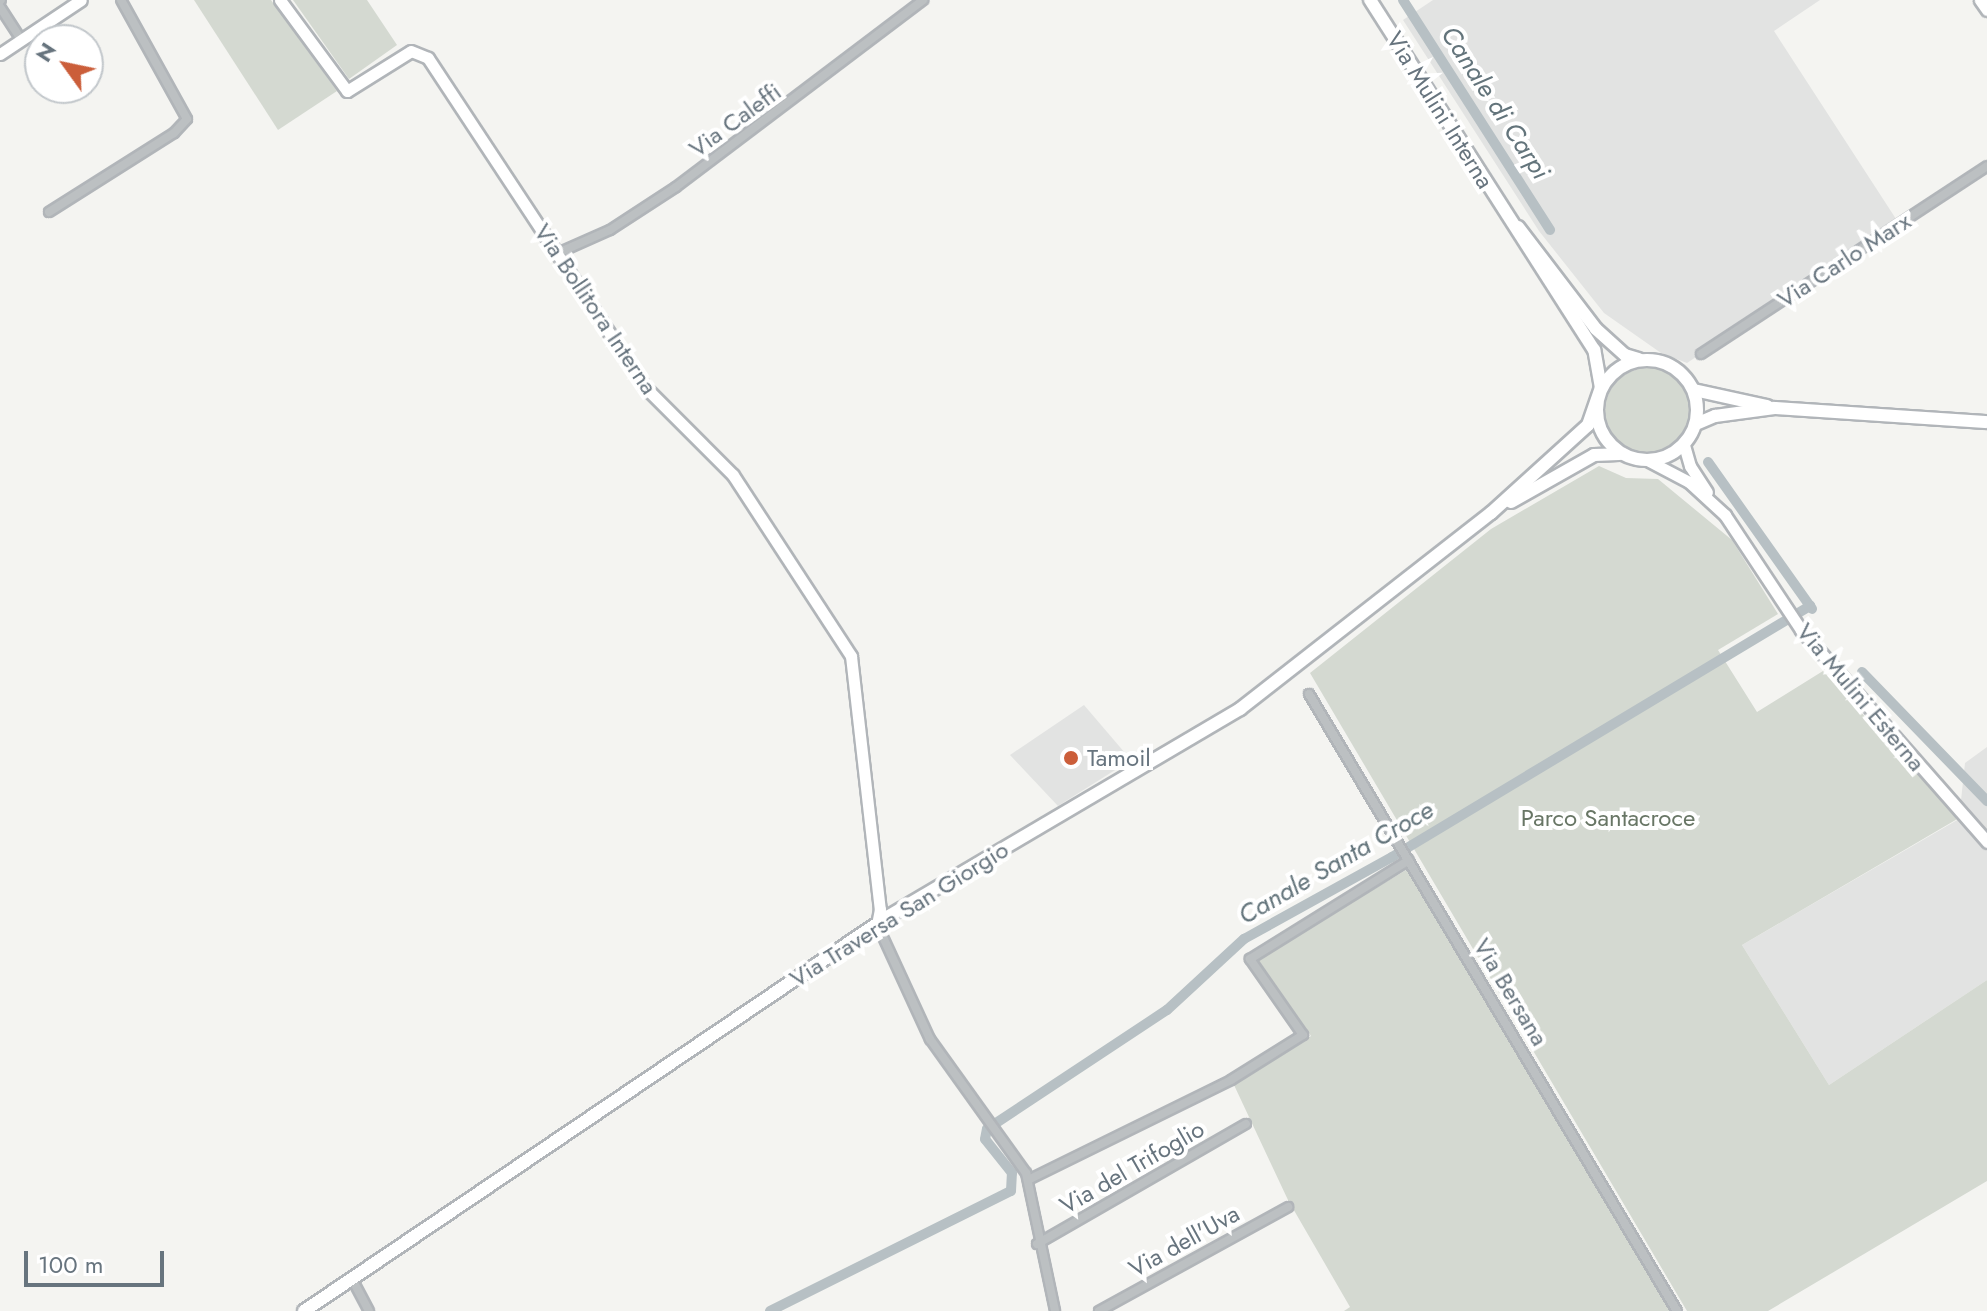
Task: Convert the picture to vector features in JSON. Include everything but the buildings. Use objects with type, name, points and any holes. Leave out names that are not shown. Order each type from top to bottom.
[{"type":"main road","name":"Via Mulini Interna","points":[[1370,0],[1594,350],[1602,375],[1598,402]]},
{"type":"main road","name":"Via Mulini Interna","points":[[1510,219],[1596,329],[1625,355],[1642,360]]},
{"type":"main road","points":[[1694,390],[1696,424],[1684,445],[1649,461],[1627,456],[1601,430],[1598,402],[1618,369],[1642,360],[1673,367],[1694,390],[1774,408],[1987,422]]},
{"type":"main road","name":"Via Traversa San Giorgio","points":[[304,1311],[877,924],[1240,709],[1491,513],[1573,442],[1598,402]]},
{"type":"main road","points":[[1696,424],[1774,408]]},
{"type":"main road","name":"Via Traversa San Giorgio","points":[[1491,513],[1594,455],[1606,451],[1627,456]]},
{"type":"street","points":[[0,54],[81,0]]},
{"type":"street","points":[[49,212],[174,133],[187,119],[121,0]]},
{"type":"street","name":"Via Bollitora Interna","points":[[280,0],[347,91],[408,52],[426,55],[645,387],[733,475],[851,656],[880,909],[877,924]]},
{"type":"street","name":"Via Caleffi","points":[[558,253],[610,230],[676,187],[923,0]]},
{"type":"street","points":[[1980,0],[1987,10]]},
{"type":"street","points":[[0,3],[21,39]]},
{"type":"street","name":"Via Carlo Marx","points":[[1701,354],[1987,166]]},
{"type":"street","name":"Via Mulini Esterna","points":[[1684,445],[1690,466],[1801,630],[1987,842]]},
{"type":"street","name":"Via Mulini Esterna","points":[[1649,461],[1669,468],[1717,506]]},
{"type":"street","name":"Via Bersana","points":[[1309,694],[1677,1311]]},
{"type":"street","points":[[1028,1180],[1231,1080],[1303,1035],[1250,959],[1408,858]]},
{"type":"street","points":[[877,924],[918,1020],[1028,1180],[1037,1244],[1055,1311]]},
{"type":"street","name":"Via del Trifoglio","points":[[1037,1244],[1246,1124]]},
{"type":"street","name":"Via dell'Uva","points":[[1099,1311],[1288,1207]]},
{"type":"street","points":[[352,1279],[369,1311]]},
{"type":"shaded area","points":[[1433,0],[1820,0],[1774,31],[1898,222],[1687,363],[1661,353],[1604,313],[1539,231],[1403,20]]},
{"type":"shaded area","name":"Tamoil","points":[[1084,705],[1131,760],[1058,806],[1010,755]]},
{"type":"shaded area","points":[[1987,747],[1987,980],[1829,1085],[1742,945],[1959,819],[1965,763]]},
{"type":"green space","points":[[194,0],[271,0],[337,91],[278,130]]},
{"type":"green space","points":[[293,0],[367,0],[397,45],[349,79]]},
{"type":"green space","points":[[1648,368],[1672,375],[1684,387],[1691,411],[1684,435],[1672,447],[1648,454],[1624,447],[1612,435],[1605,411],[1612,387],[1624,375]]},
{"type":"green space","name":"Parco Santacroce","points":[[1599,466],[1626,478],[1658,479],[1732,540],[1778,614],[1718,650],[1757,712],[1823,671],[1959,818],[1742,945],[1829,1085],[1987,980],[1987,1181],[1768,1311],[1687,1311],[1310,673],[1491,529]]},
{"type":"green space","points":[[1408,869],[1674,1311],[1344,1311],[1350,1307],[1288,1200],[1234,1085],[1311,1036],[1257,958]]},
{"type":"waterway","name":"Canale di Carpi","points":[[1403,0],[1550,230]]},
{"type":"waterway","name":"Canale di Carpi","points":[[1708,462],[1812,609]]},
{"type":"waterway","name":"Canale Santa Croce","points":[[770,1311],[1011,1191],[1012,1173],[985,1139],[987,1129],[1167,1010],[1244,939],[1392,857],[1810,606]]},
{"type":"waterway","name":"Canale di Carpi","points":[[1862,672],[1987,801]]},
{"type":"place","name":"Tamoil","points":[[1071,758]]}]
